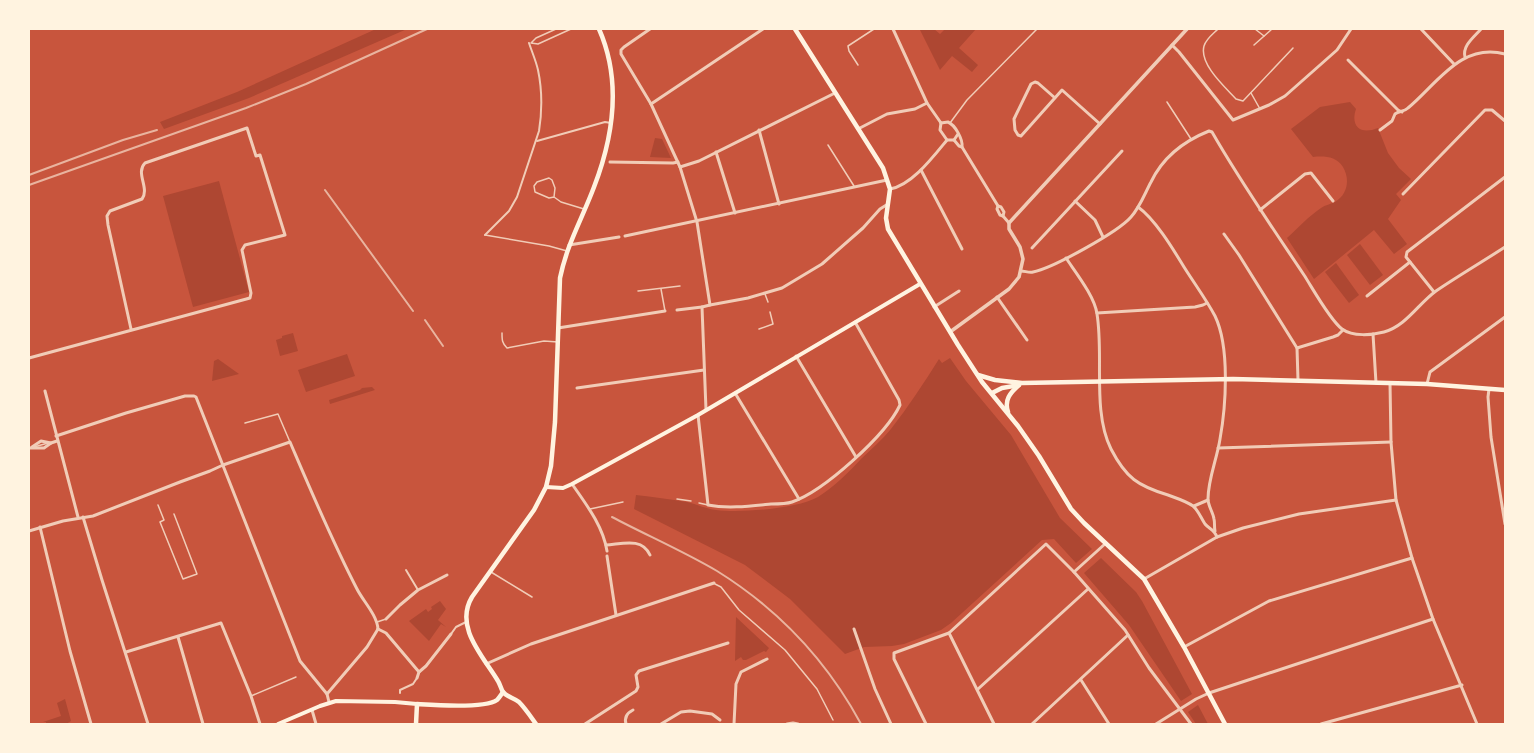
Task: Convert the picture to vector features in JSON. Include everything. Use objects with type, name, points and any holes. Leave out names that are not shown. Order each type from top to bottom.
[{"type":"main road","points":[[536,724],[518,702],[503,692],[498,681],[473,641],[466,622],[469,602],[521,530],[540,500],[546,487],[551,466],[555,422],[560,278],[569,245],[599,174],[614,109],[607,50],[599,29]]},
{"type":"main road","points":[[796,29],[883,168],[890,189],[886,218],[888,229],[934,307],[978,375],[1039,456],[1071,509],[1084,524],[1144,579],[1184,646],[1225,724]]},
{"type":"main road","points":[[546,487],[563,488],[572,484],[698,415],[920,284]]},
{"type":"main road","points":[[978,375],[1020,384]]},
{"type":"main road","points":[[992,393],[1002,388],[1020,384],[1225,379],[1427,384],[1505,390]]},
{"type":"main road","points":[[1008,414],[1007,400],[1011,392],[1020,384]]},
{"type":"main road","points":[[278,724],[329,702],[395,702],[416,704],[479,705],[498,700],[503,692]]},
{"type":"main road","points":[[416,704],[416,724]]},
{"type":"street","points":[[650,29],[621,50],[622,56],[651,104],[678,162],[697,222],[710,305]]},
{"type":"street","points":[[651,104],[763,29]]},
{"type":"street","points":[[892,29],[927,103],[941,123],[940,130],[947,140]]},
{"type":"street","points":[[1009,223],[1187,29]]},
{"type":"street","points":[[1172,45],[1233,120],[1280,100],[1323,64],[1337,50],[1351,29]]},
{"type":"street","points":[[1421,29],[1454,64]]},
{"type":"street","points":[[1465,58],[1464,51],[1466,47],[1481,29]]},
{"type":"street","points":[[485,235],[509,211],[517,197],[537,141],[541,120],[540,84],[538,70],[529,43]]},
{"type":"street","points":[[1380,130],[1392,121],[1395,114],[1407,109],[1454,64],[1465,58],[1487,53],[1505,54]]},
{"type":"street","points":[[1348,60],[1402,112]]},
{"type":"street","points":[[1055,98],[1038,83],[1035,82],[1031,84],[1014,119],[1015,130],[1018,135],[1021,136],[1055,98],[1062,90],[1100,124]]},
{"type":"street","points":[[680,168],[699,161],[835,93]]},
{"type":"street","points":[[858,129],[887,114],[915,109],[927,103]]},
{"type":"street","points":[[1403,194],[1485,110],[1490,109],[1505,120]]},
{"type":"street","points":[[537,141],[604,122],[612,123]]},
{"type":"street","points":[[941,123],[950,123],[956,129],[962,140],[962,147]]},
{"type":"street","points":[[29,358],[131,329],[250,298],[251,293],[242,250],[245,245],[284,235],[260,155],[256,156],[249,131],[245,128],[145,163],[143,165],[142,172],[145,193],[142,199],[110,211],[107,216],[131,329]]},
{"type":"street","points":[[759,130],[779,204]]},
{"type":"street","points":[[1021,271],[1038,271],[1066,258],[1116,230],[1131,217],[1152,180],[1172,152],[1191,139],[1209,131],[1212,132],[1232,167],[1320,300],[1336,323],[1343,330],[1351,333],[1373,334],[1385,332],[1396,327],[1434,292],[1505,247]]},
{"type":"street","points":[[954,140],[958,134]]},
{"type":"street","points":[[890,189],[896,188],[905,183],[921,170],[947,140],[954,140]]},
{"type":"street","points":[[950,332],[1015,284],[1021,271],[1023,259],[1021,251],[1010,229],[1009,223],[1003,216],[1004,212],[1001,207],[998,206],[962,147],[959,146],[954,140]]},
{"type":"street","points":[[1032,248],[1122,151]]},
{"type":"street","points":[[716,152],[735,213]]},
{"type":"street","points":[[610,162],[678,162]]},
{"type":"street","points":[[921,170],[962,249]]},
{"type":"street","points":[[1260,210],[1305,174],[1309,173],[1311,173],[1333,201]]},
{"type":"street","points":[[1434,292],[1406,257],[1407,252],[1505,177]]},
{"type":"street","points":[[625,236],[697,222],[887,180]]},
{"type":"street","points":[[1075,201],[1095,220],[1103,237]]},
{"type":"street","points":[[677,310],[702,307],[765,294],[782,288],[822,264],[863,228],[880,209],[888,204]]},
{"type":"street","points":[[1138,207],[1143,210],[1157,228],[1207,303],[1215,316],[1221,331],[1224,347],[1224,419],[1208,500],[1214,519],[1217,537]]},
{"type":"street","points":[[1224,234],[1298,348],[1298,380]]},
{"type":"street","points":[[569,245],[619,238]]},
{"type":"street","points":[[1066,258],[1083,284],[1097,313],[1103,423],[1110,448],[1122,468],[1133,480],[1144,487],[1182,500],[1194,506],[1206,526],[1215,531]]},
{"type":"street","points":[[1367,296],[1410,262]]},
{"type":"street","points":[[934,307],[959,291]]},
{"type":"street","points":[[997,297],[1027,340]]},
{"type":"street","points":[[1097,313],[1195,306],[1204,305],[1207,303]]},
{"type":"street","points":[[702,307],[706,410]]},
{"type":"street","points":[[558,328],[665,311]]},
{"type":"street","points":[[1427,384],[1430,372],[1505,317]]},
{"type":"street","points":[[698,415],[708,505],[745,507],[790,503],[812,493],[830,480],[856,457],[882,430],[899,407],[900,403],[855,322]]},
{"type":"street","points":[[1298,348],[1334,337],[1343,330]]},
{"type":"street","points":[[1373,334],[1376,383]]},
{"type":"street","points":[[796,356],[856,457]]},
{"type":"street","points":[[577,388],[704,370]]},
{"type":"street","points":[[1390,383],[1391,442],[1396,500],[1412,558],[1433,619],[1462,685],[1477,724]]},
{"type":"street","points":[[1489,389],[1488,397],[1491,437],[1505,524]]},
{"type":"street","points":[[45,391],[78,517]]},
{"type":"street","points":[[736,393],[799,499]]},
{"type":"street","points":[[56,436],[126,413],[185,396],[196,397],[300,661],[327,694],[329,702]]},
{"type":"street","points":[[31,448],[41,441],[51,443]]},
{"type":"street","points":[[31,448],[44,448],[57,441]]},
{"type":"street","points":[[29,531],[63,520],[99,513],[223,465],[290,442],[316,504],[357,589],[377,622],[378,629],[367,647],[327,694]]},
{"type":"street","points":[[1218,448],[1391,442]]},
{"type":"street","points":[[572,484],[590,509],[606,546],[606,551]]},
{"type":"street","points":[[1194,506],[1208,500]]},
{"type":"street","points":[[1144,579],[1217,537],[1243,528],[1299,514],[1396,500]]},
{"type":"street","points":[[83,517],[148,724]]},
{"type":"street","points":[[40,527],[68,644],[91,724]]},
{"type":"street","points":[[606,546],[638,543],[647,548],[650,555]]},
{"type":"street","points":[[1074,572],[1106,543]]},
{"type":"street","points":[[926,724],[893,656],[896,651],[949,633],[1046,544],[1074,572],[1128,635],[1149,668],[1191,724]]},
{"type":"street","points":[[607,556],[616,615]]},
{"type":"street","points":[[1184,646],[1269,601],[1412,558]]},
{"type":"street","points":[[406,570],[418,590]]},
{"type":"street","points":[[386,619],[400,604],[418,590],[447,575]]},
{"type":"street","points":[[486,664],[531,644],[714,583]]},
{"type":"street","points":[[978,689],[1088,589]]},
{"type":"street","points":[[1156,724],[1179,709],[1209,693],[1433,619]]},
{"type":"street","points":[[400,693],[400,690],[414,684],[419,672],[426,666],[456,627],[466,622]]},
{"type":"street","points":[[126,652],[221,623],[251,696],[260,724]]},
{"type":"street","points":[[378,629],[386,633],[419,672]]},
{"type":"street","points":[[854,629],[875,689],[891,724]]},
{"type":"street","points":[[949,633],[994,724]]},
{"type":"street","points":[[1032,724],[1128,635]]},
{"type":"street","points":[[178,637],[203,724]]},
{"type":"street","points":[[585,724],[636,691],[638,686],[636,675],[639,671],[728,643]]},
{"type":"street","points":[[734,724],[736,684],[741,672],[767,659]]},
{"type":"street","points":[[1081,680],[1109,724]]},
{"type":"street","points":[[1321,724],[1462,685]]},
{"type":"street","points":[[312,710],[316,724]]},
{"type":"street","points":[[626,724],[627,715],[633,710]]},
{"type":"street","points":[[661,724],[681,712],[690,711],[712,714],[720,720]]},
{"type":"street","points":[[787,724],[798,724]]},
{"type":"lane","points":[[556,29],[536,38],[531,43],[538,44],[572,29]]},
{"type":"lane","points":[[858,64],[849,51],[848,46],[874,29]]},
{"type":"lane","points":[[950,123],[967,100],[1037,29]]},
{"type":"lane","points":[[1218,29],[1207,40],[1204,48],[1205,59],[1210,69],[1236,99],[1243,101],[1293,48]]},
{"type":"lane","points":[[1255,29],[1264,36]]},
{"type":"lane","points":[[1254,45],[1272,29]]},
{"type":"lane","points":[[1251,93],[1260,109]]},
{"type":"lane","points":[[1167,102],[1191,139]]},
{"type":"lane","points":[[828,145],[855,188]]},
{"type":"lane","points":[[554,197],[555,188],[552,180],[549,178],[537,182],[534,186],[535,192],[549,198],[554,197],[561,202],[584,209]]},
{"type":"lane","points":[[485,235],[549,246],[567,251]]},
{"type":"lane","points":[[638,291],[680,286]]},
{"type":"lane","points":[[661,288],[665,311]]},
{"type":"lane","points":[[765,294],[768,302]]},
{"type":"lane","points":[[759,330],[773,324],[770,312]]},
{"type":"lane","points":[[502,333],[502,340],[507,348],[544,341],[558,342]]},
{"type":"lane","points":[[245,423],[278,414],[290,442]]},
{"type":"lane","points":[[677,498],[690,501]]},
{"type":"lane","points":[[590,509],[623,502]]},
{"type":"lane","points":[[699,503],[708,505]]},
{"type":"lane","points":[[158,505],[164,520],[160,522],[183,579],[197,574],[174,514]]},
{"type":"lane","points":[[606,551],[607,556]]},
{"type":"lane","points":[[491,572],[532,597]]},
{"type":"lane","points":[[714,583],[721,587],[738,610],[785,650],[817,689],[833,720]]},
{"type":"lane","points":[[377,622],[386,619]]},
{"type":"lane","points":[[251,696],[296,677]]},
{"type":"shaded area","points":[[376,29],[407,29],[249,98],[164,129],[160,122],[237,92]]},
{"type":"shaded area","points":[[934,29],[940,34],[945,29],[976,29],[959,48],[978,65],[972,72],[952,56],[940,70],[920,30]]},
{"type":"shaded area","points":[[1350,102],[1356,109],[1355,121],[1358,128],[1367,131],[1378,128],[1388,153],[1399,168],[1411,179],[1396,194],[1401,200],[1388,219],[1407,244],[1394,254],[1374,230],[1314,279],[1287,238],[1317,211],[1324,206],[1335,202],[1343,195],[1347,176],[1343,167],[1337,161],[1325,157],[1313,157],[1291,129],[1320,107]]},
{"type":"shaded area","points":[[655,138],[662,139],[671,158],[650,157]]},
{"type":"shaded area","points":[[219,181],[249,292],[193,307],[163,196]]},
{"type":"shaded area","points":[[1360,244],[1383,275],[1370,285],[1347,255]]},
{"type":"shaded area","points":[[1336,263],[1359,295],[1349,303],[1325,272]]},
{"type":"shaded area","points":[[293,333],[298,351],[280,356],[276,340],[282,338],[282,336]]},
{"type":"shaded area","points":[[347,354],[355,376],[306,392],[298,370]]},
{"type":"shaded area","points":[[950,358],[966,381],[1011,435],[1060,518],[1092,549],[1076,563],[1054,539],[1042,540],[951,623],[941,630],[904,644],[864,647],[845,654],[790,599],[745,565],[634,509],[636,495],[687,502],[726,511],[768,509],[797,505],[818,497],[841,480],[888,433],[910,404],[939,359],[942,363]]},
{"type":"shaded area","points":[[218,359],[239,374],[212,381],[214,361]]},
{"type":"shaded area","points":[[372,387],[375,390],[330,404],[329,400],[362,388]]},
{"type":"shaded area","points":[[1101,558],[1136,592],[1142,601],[1192,694],[1181,701],[1129,625],[1084,573]]},
{"type":"shaded area","points":[[440,601],[446,609],[438,620],[446,627],[441,624],[429,641],[409,621],[426,609],[428,612],[432,609],[431,607]]},
{"type":"shaded area","points":[[736,617],[769,648],[766,652],[764,651],[746,660],[743,660],[741,657],[735,661]]},
{"type":"shaded area","points":[[65,699],[71,721],[66,724],[46,724],[46,722],[43,722],[61,716],[57,703]]},
{"type":"shaded area","points":[[1198,705],[1208,724],[1196,724],[1188,712]]},
{"type":"railway","points":[[29,185],[246,108],[306,84],[427,29]]},
{"type":"railway","points":[[29,175],[123,140],[157,130]]},
{"type":"railway","points":[[325,190],[413,311]]},
{"type":"railway","points":[[425,320],[443,346]]},
{"type":"railway","points":[[612,517],[717,571],[760,602],[780,619],[817,658],[848,701],[861,724]]}]
